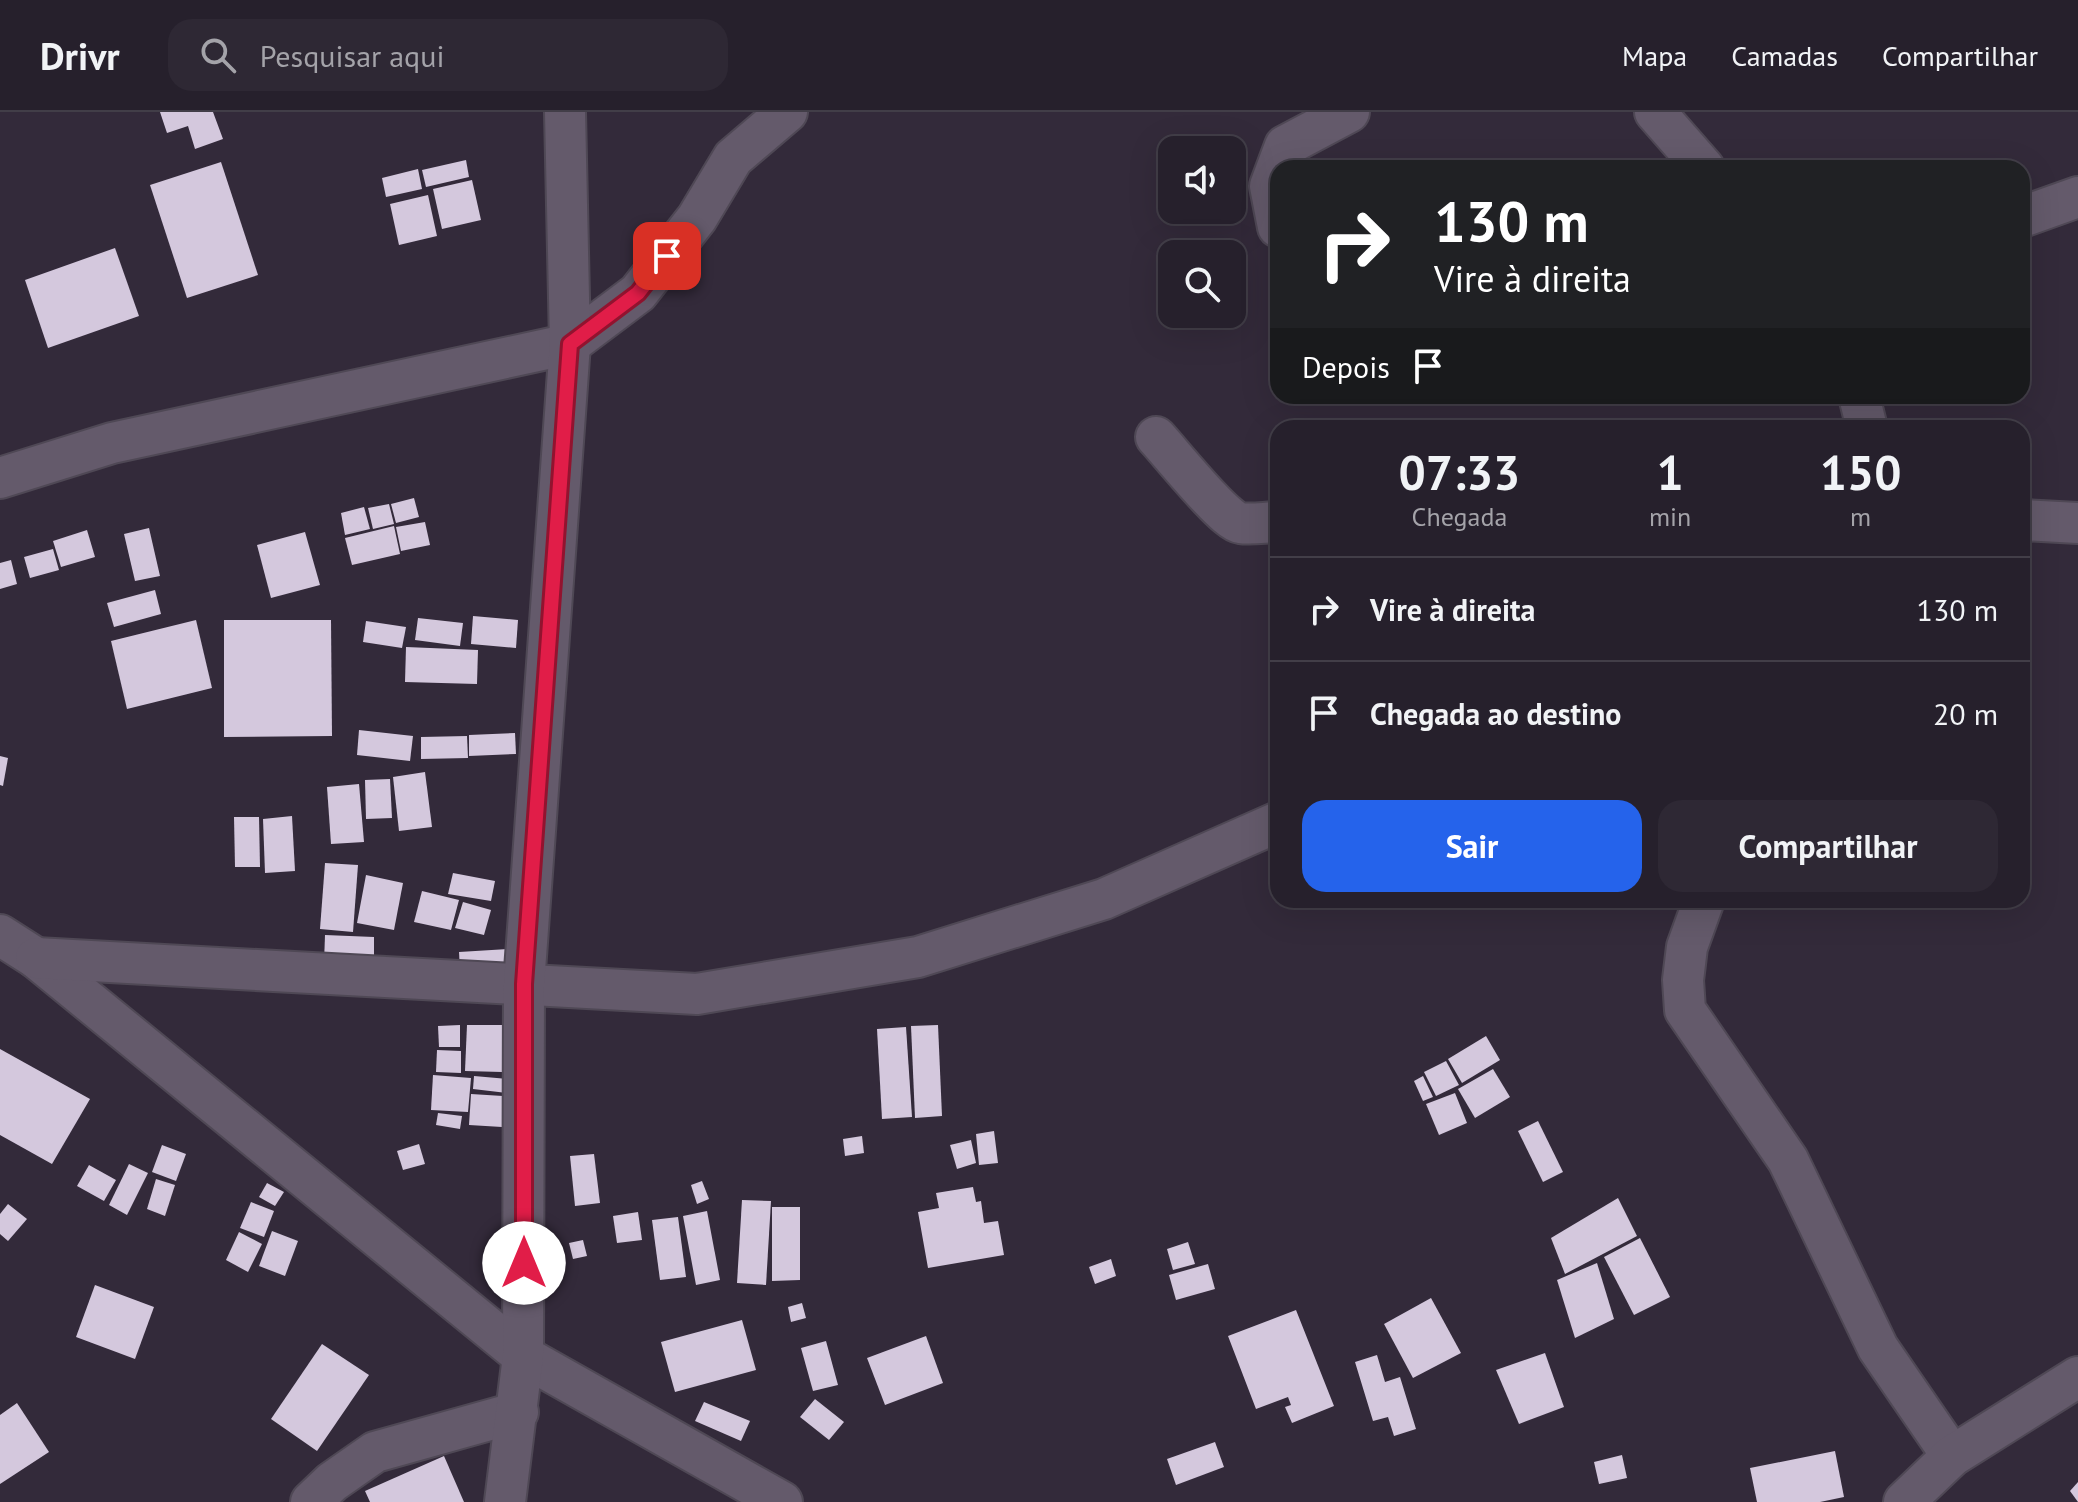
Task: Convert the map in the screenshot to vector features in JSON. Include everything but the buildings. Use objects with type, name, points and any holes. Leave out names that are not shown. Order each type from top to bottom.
[{"type":"street","points":[[505,1502],[523,1356],[524,984],[570,344],[565,112]]},
{"type":"street","points":[[0,478],[112,443],[570,344],[638,293],[697,218],[733,158],[787,112]]},
{"type":"street","points":[[1280,160],[1285,146],[1349,112]]},
{"type":"street","points":[[1655,112],[1697,160]]},
{"type":"street","points":[[2030,214],[2078,197]]},
{"type":"street","points":[[1156,437],[1205,490],[1218,509],[1237,523],[1270,522]]},
{"type":"street","points":[[2030,520],[2078,523]]},
{"type":"street","points":[[36,958],[697,994],[918,957],[1104,899],[1270,826]]},
{"type":"street","points":[[1701,908],[1687,947],[1683,980],[1685,1010],[1788,1160],[1878,1348],[1952,1456]]},
{"type":"street","points":[[0,935],[36,958],[523,1356],[782,1502]]},
{"type":"street","points":[[1904,1502],[1952,1456],[2078,1377]]},
{"type":"street","points":[[311,1502],[332,1482],[375,1452],[518,1412]]},
{"type":"route","points":[[524,1263],[524,984],[570,344],[638,293],[667,256]]}]
